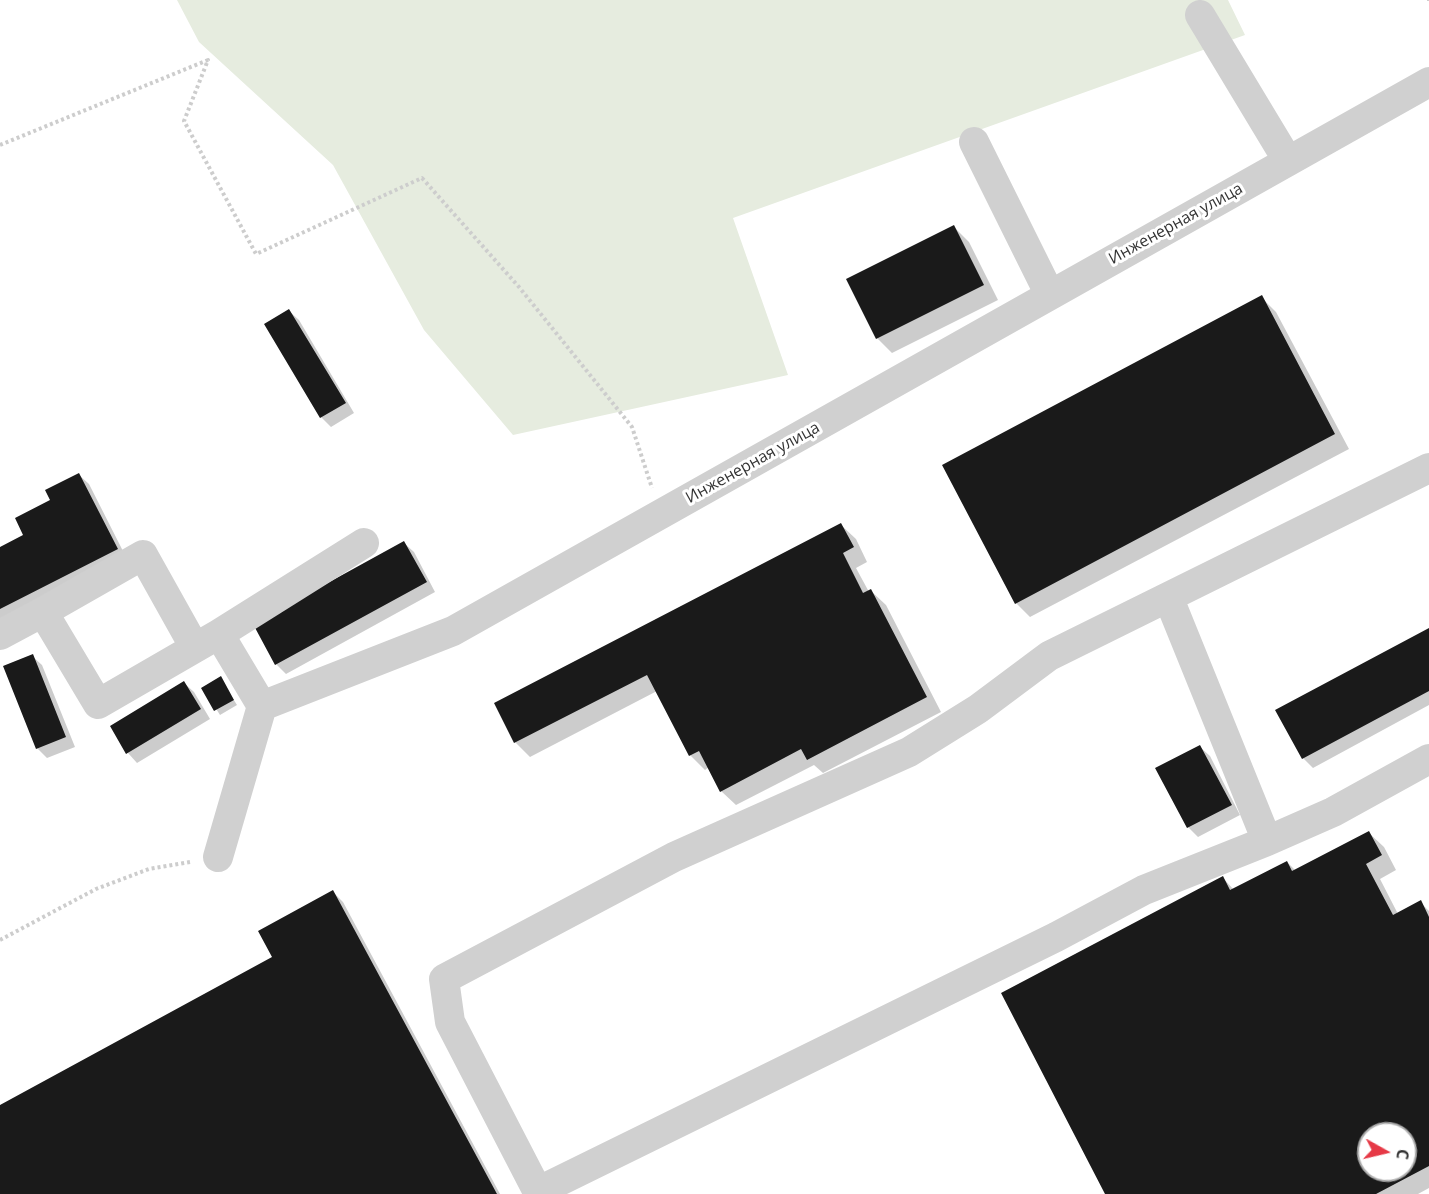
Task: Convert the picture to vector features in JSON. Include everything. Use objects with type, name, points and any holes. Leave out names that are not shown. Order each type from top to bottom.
[{"type":"street","points":[[1200,15],[1288,161]]},
{"type":"street","name":"Инженерная улица","points":[[262,706],[453,631],[1429,82]]},
{"type":"street","points":[[974,142],[1050,295]]},
{"type":"street","points":[[1429,468],[1049,657],[978,709],[909,752],[674,857],[444,979],[450,1022],[538,1193],[1144,891],[1333,812],[1429,759]]},
{"type":"street","points":[[43,612],[98,704],[207,641],[364,543]]},
{"type":"street","points":[[0,635],[143,555],[207,641],[262,706],[218,857]]},
{"type":"street","points":[[1168,599],[1267,841]]},
{"type":"path","points":[[0,145],[208,60],[184,121],[256,254],[422,178],[519,287],[632,427],[661,514]]},
{"type":"path","points":[[0,940],[96,890],[149,869],[218,857]]},
{"type":"shaded area","points":[[177,0],[1228,0],[1245,35],[733,218],[788,375],[513,435],[424,330],[333,165],[199,42]]},
{"type":"building","points":[[954,225],[984,285],[876,339],[846,279]]},
{"type":"building","points":[[1262,295],[1335,434],[1015,604],[942,465]]},
{"type":"building","points":[[289,309],[346,403],[320,418],[264,324]]},
{"type":"building","points":[[79,473],[118,549],[0,609],[0,547],[23,535],[15,518],[50,500],[45,490]]},
{"type":"building","points":[[841,523],[854,547],[843,553],[863,593],[871,589],[927,697],[807,760],[801,749],[720,792],[699,751],[689,756],[647,675],[514,743],[494,703]]},
{"type":"building","points":[[404,541],[427,582],[275,665],[253,624]]},
{"type":"building","points":[[1429,628],[1429,691],[1302,759],[1275,710]]},
{"type":"building","points":[[33,654],[66,737],[36,749],[3,666]]},
{"type":"building","points":[[221,676],[234,700],[214,711],[201,688]]},
{"type":"building","points":[[184,681],[201,709],[126,754],[110,726]]},
{"type":"building","points":[[1200,745],[1232,805],[1187,828],[1155,768]]},
{"type":"building","points":[[1369,831],[1382,855],[1366,864],[1393,915],[1421,900],[1429,917],[1429,1166],[1417,1172],[1417,1122],[1357,1122],[1357,1182],[1399,1182],[1376,1194],[1105,1194],[1001,993],[1223,876],[1230,890],[1287,861],[1292,871]]},
{"type":"building","points":[[333,890],[497,1194],[0,1194],[0,1105],[272,957],[258,931]]}]
